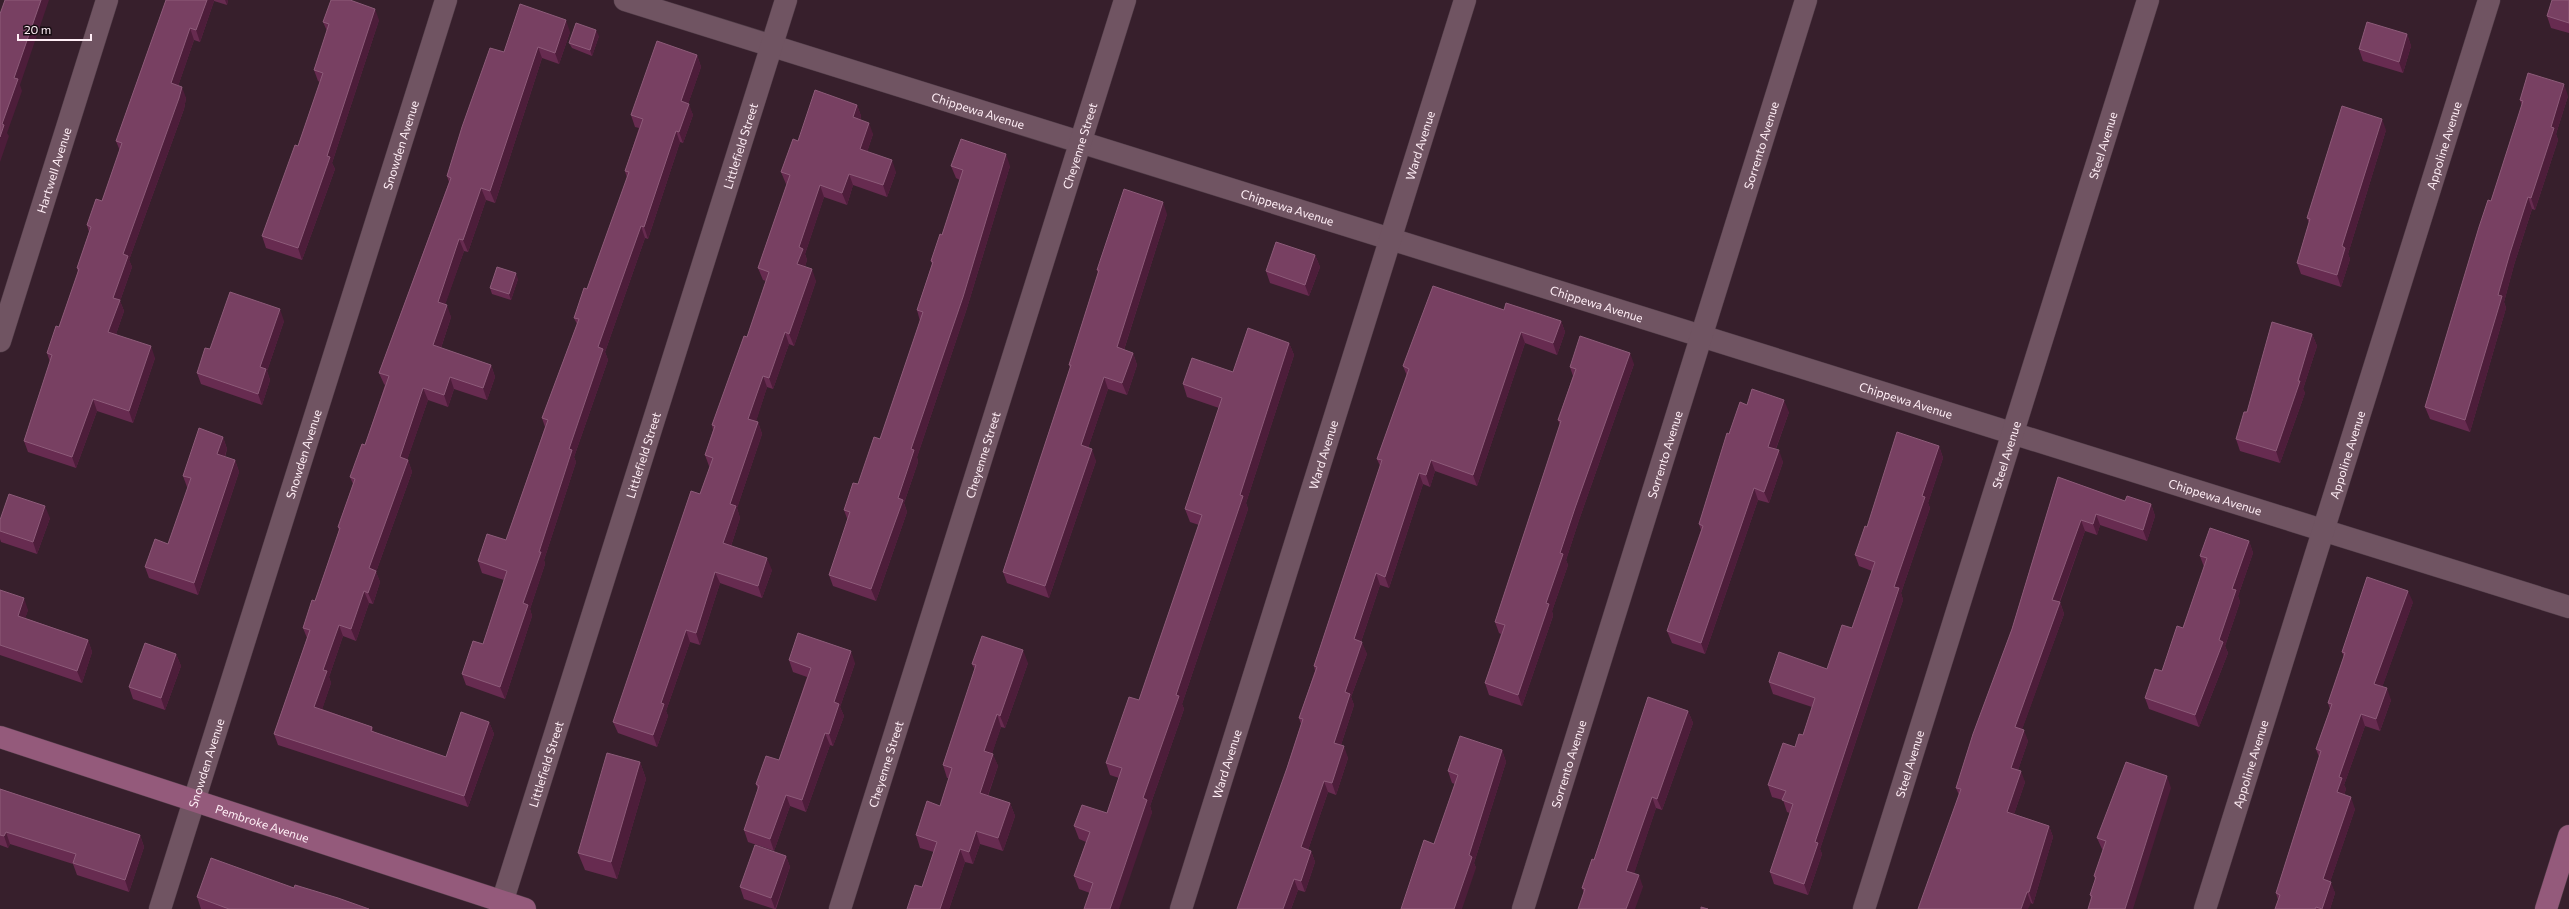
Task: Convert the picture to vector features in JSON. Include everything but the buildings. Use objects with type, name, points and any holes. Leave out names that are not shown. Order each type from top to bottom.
[{"type":"street","name":"Hartwell Avenue","points":[[0,341],[107,0]]},
{"type":"street","name":"Snowden Avenue","points":[[160,909],[446,0]]},
{"type":"street","name":"Chippewa Avenue","points":[[625,0],[2569,608]]},
{"type":"street","name":"Littlefield Street","points":[[502,905],[786,0]]},
{"type":"street","name":"Cheyenne Street","points":[[840,909],[1125,0]]},
{"type":"street","name":"Ward Avenue","points":[[1181,909],[1465,0]]},
{"type":"street","name":"Sorrento Avenue","points":[[1523,909],[1806,0]]},
{"type":"street","name":"Steel Avenue","points":[[1864,909],[2148,0]]},
{"type":"street","name":"Appoline Avenue","points":[[2205,909],[2489,0]]},
{"type":"street","name":"Pembroke Avenue","points":[[0,737],[502,905],[525,909]]},
{"type":"street","points":[[2546,909],[2569,836]]}]
